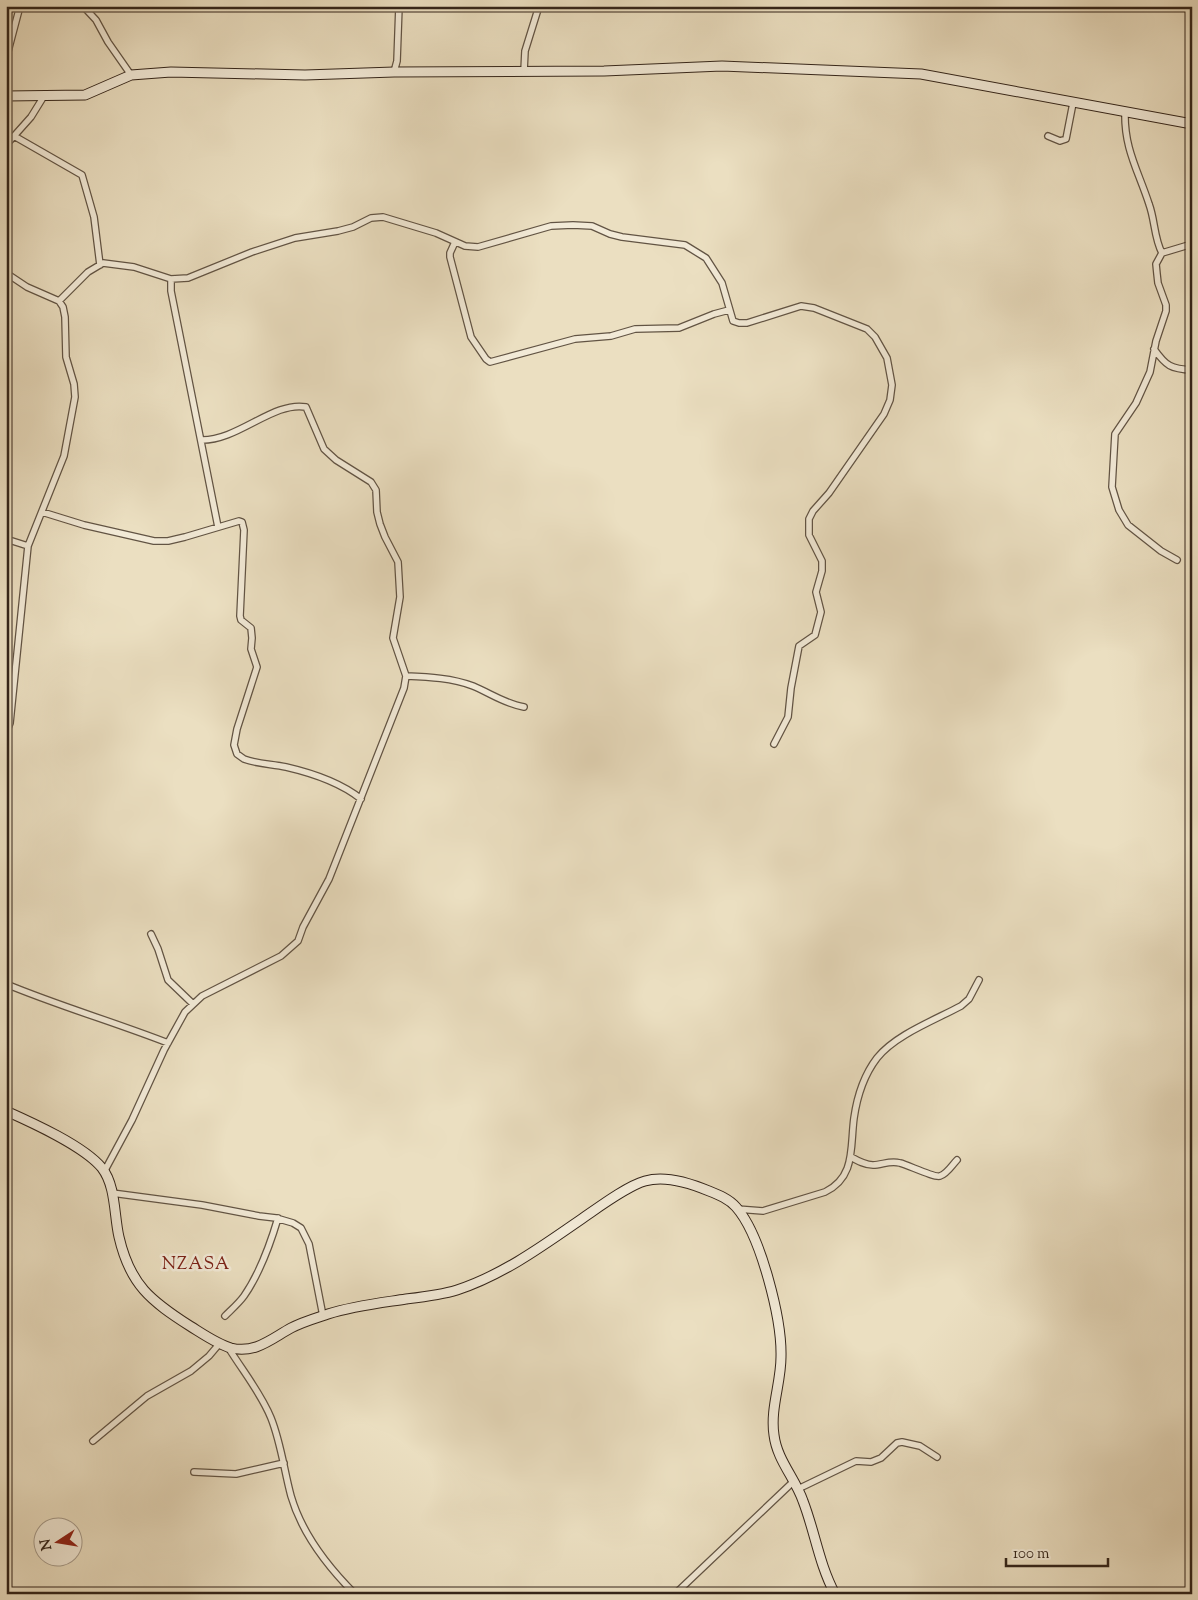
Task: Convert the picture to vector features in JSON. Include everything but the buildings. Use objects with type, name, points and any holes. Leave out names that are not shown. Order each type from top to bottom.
[{"type":"street","points":[[6,59],[20,6]]},
{"type":"street","points":[[83,6],[96,20],[108,42],[131,75]]},
{"type":"street","points":[[394,72],[397,61],[399,6]]},
{"type":"street","points":[[524,72],[525,51],[539,6]]},
{"type":"street","points":[[6,96],[85,95],[131,75],[171,72],[297,75],[394,72],[604,71],[722,66],[921,74],[1192,124]]},
{"type":"street","points":[[6,145],[31,117],[44,96]]},
{"type":"street","points":[[1048,136],[1060,141],[1066,139],[1073,103]]},
{"type":"street","points":[[1125,111],[1125,125],[1130,153],[1150,206],[1157,242],[1162,253]]},
{"type":"street","points":[[14,136],[82,175],[94,217],[100,265]]},
{"type":"street","points":[[59,301],[88,272],[100,265],[110,263],[134,267],[171,279],[188,278],[261,249],[295,238],[353,227],[378,217],[383,217],[436,233],[465,246],[478,248],[551,226],[573,225],[592,226],[622,237],[685,245],[706,258],[722,283],[733,321],[746,323],[801,306],[814,308],[867,329],[875,337],[887,358],[892,384],[890,400],[884,414],[829,493],[813,511],[809,520],[809,535],[822,561],[822,571],[816,592],[821,612],[815,635],[799,646],[788,714],[774,744]]},
{"type":"street","points":[[455,242],[450,257],[471,337],[490,362],[574,339],[611,336],[635,330],[679,328],[729,310]]},
{"type":"street","points":[[1177,560],[1161,551],[1128,526],[1119,510],[1112,487],[1115,434],[1136,403],[1150,372],[1154,349],[1166,311],[1166,305],[1158,283],[1156,264],[1162,253],[1192,244]]},
{"type":"street","points":[[6,273],[27,287],[59,301],[64,311],[66,357],[74,384],[75,397],[64,456],[28,546],[10,723],[6,733]]},
{"type":"street","points":[[171,279],[171,291],[218,527]]},
{"type":"street","points":[[1154,349],[1163,362],[1170,366],[1192,370]]},
{"type":"street","points":[[104,1172],[132,1120],[184,1012],[202,996],[281,956],[298,941],[303,927],[329,879],[404,688],[406,676],[393,638],[400,597],[398,562],[380,524],[377,512],[376,490],[371,482],[336,460],[324,449],[306,407],[296,406],[278,411],[230,434],[210,440],[201,440]]},
{"type":"street","points":[[42,512],[84,525],[154,541],[173,540],[239,521],[243,523],[240,616],[241,620],[251,628],[251,649],[256,663],[256,670],[235,736],[234,745],[237,754],[249,761],[286,768],[322,778],[350,790],[361,799]]},
{"type":"street","points":[[6,539],[28,546]]},
{"type":"street","points":[[406,676],[440,678],[461,682],[478,688],[509,704],[524,707]]},
{"type":"street","points":[[151,934],[158,949],[165,976],[192,1004]]},
{"type":"street","points":[[738,1209],[763,1211],[825,1192],[835,1187],[842,1180],[851,1158],[854,1117],[861,1087],[878,1057],[888,1045],[961,1006],[969,999],[979,980]]},
{"type":"street","points":[[6,984],[168,1043]]},
{"type":"street","points":[[6,1111],[45,1129],[91,1157],[108,1177],[119,1239],[125,1258],[132,1276],[146,1294],[174,1316],[224,1345],[249,1350],[258,1347],[294,1326],[323,1316],[365,1306],[458,1290],[516,1262],[600,1206],[645,1181],[659,1179],[685,1183],[721,1195],[738,1209],[760,1253],[778,1322],[782,1356],[774,1414],[774,1436],[780,1456],[796,1485],[806,1511],[825,1574],[836,1594]]},
{"type":"street","points":[[851,1158],[872,1165],[895,1161],[918,1168],[934,1177],[945,1173],[956,1160]]},
{"type":"street","points":[[112,1193],[202,1205],[278,1218],[293,1223],[301,1228],[309,1244],[323,1316]]},
{"type":"street","points":[[226,1316],[243,1298],[249,1287],[266,1252],[278,1218]]},
{"type":"street","points":[[93,1441],[147,1396],[191,1371],[224,1345]]},
{"type":"street","points":[[224,1345],[267,1408],[276,1433],[292,1496],[310,1539],[333,1571],[355,1594]]},
{"type":"street","points":[[675,1594],[796,1485],[856,1461],[871,1462],[881,1458],[897,1443],[902,1442],[920,1446],[937,1457]]},
{"type":"street","points":[[194,1472],[236,1474],[284,1463]]},
{"type":"district","name":"NZASA","points":[[196,1263]]}]
